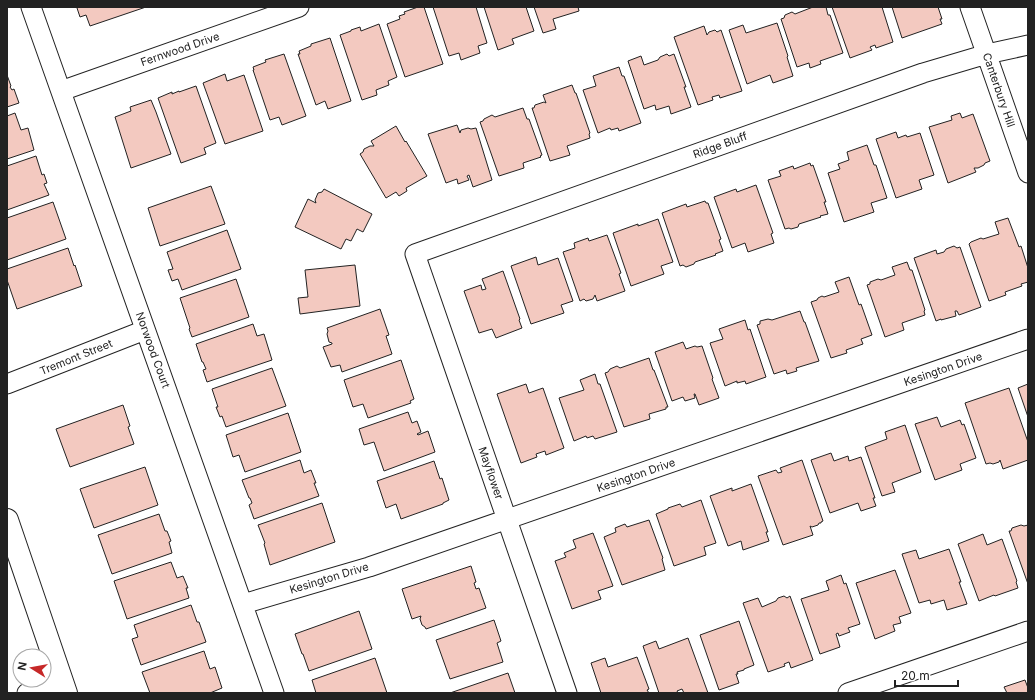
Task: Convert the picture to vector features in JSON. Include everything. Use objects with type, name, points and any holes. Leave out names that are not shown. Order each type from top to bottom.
[{"type":"street","name":"Norwood Court","points":[[31,7],[274,693]]},
{"type":"street","name":"Fernwood Drive","points":[[61,90],[299,7]]},
{"type":"street","name":"Canterbury Hill","points":[[970,7],[1028,173]]},
{"type":"street","name":"Ridge Bluff","points":[[415,254],[923,73],[987,54],[1028,45]]},
{"type":"street","name":"Mayflower","points":[[415,254],[567,693]]},
{"type":"street","name":"Tremont Street","points":[[7,384],[145,330]]},
{"type":"street","name":"Kesington Drive","points":[[243,604],[369,566],[507,520],[1028,339]]},
{"type":"street","points":[[7,520],[65,688],[27,693]]},
{"type":"street","points":[[848,693],[1028,631]]},
{"type":"building","points":[[146,7],[90,26],[86,15],[80,17],[77,8]]},
{"type":"building","points":[[418,7],[424,7],[443,64],[405,77],[387,24],[400,19],[399,16],[405,14],[404,12]]},
{"type":"building","points":[[433,7],[476,7],[487,43],[478,46],[480,53],[461,60],[459,53],[449,56]]},
{"type":"building","points":[[484,7],[526,7],[534,31],[512,39],[514,44],[498,50]]},
{"type":"building","points":[[534,7],[578,7],[579,11],[553,19],[556,29],[543,33]]},
{"type":"building","points":[[813,7],[826,7],[843,53],[820,61],[821,64],[810,68],[809,63],[797,67],[781,19],[784,18],[785,15],[792,12],[795,14]]},
{"type":"building","points":[[832,7],[882,7],[893,42],[876,48],[875,45],[870,47],[872,50],[850,58]]},
{"type":"building","points":[[892,7],[938,7],[942,24],[902,38]]},
{"type":"building","points":[[777,23],[793,76],[773,83],[770,75],[747,84],[729,30],[743,25],[746,33]]},
{"type":"building","points":[[379,24],[397,77],[388,81],[389,85],[376,90],[377,95],[362,100],[340,35],[360,27],[361,31]]},
{"type":"building","points":[[704,26],[707,35],[709,32],[715,30],[717,32],[721,30],[742,91],[720,98],[719,95],[712,97],[713,100],[698,105],[674,37]]},
{"type":"building","points":[[330,38],[351,101],[328,109],[325,101],[316,105],[298,54],[300,54],[299,51],[311,46],[311,44]]},
{"type":"building","points":[[284,54],[306,116],[282,125],[279,117],[270,120],[253,67],[266,62],[265,60]]},
{"type":"building","points":[[667,54],[669,56],[674,54],[686,87],[684,87],[691,107],[671,114],[669,106],[656,110],[655,105],[644,109],[628,61],[641,56],[644,65],[658,60],[660,57]]},
{"type":"building","points":[[619,67],[622,76],[624,76],[641,123],[619,131],[618,128],[611,130],[610,128],[598,133],[583,90],[596,86],[593,76]]},
{"type":"building","points":[[225,74],[227,81],[244,75],[263,131],[225,144],[203,83]]},
{"type":"building","points":[[7,75],[11,86],[10,87],[12,90],[14,89],[19,103],[7,107]]},
{"type":"building","points":[[572,85],[590,133],[590,138],[567,146],[570,155],[550,161],[532,108],[534,108],[535,105],[544,102],[546,103],[543,95]]},
{"type":"building","points":[[196,86],[216,143],[204,148],[206,154],[181,163],[158,98],[172,92],[172,94]]},
{"type":"building","points":[[151,100],[171,154],[131,168],[115,117],[131,111],[130,107]]},
{"type":"building","points":[[523,108],[527,119],[529,119],[542,155],[540,156],[541,157],[523,163],[524,168],[499,176],[480,122],[492,115],[495,117]]},
{"type":"building","points":[[15,113],[21,130],[28,128],[34,150],[7,159],[7,116]]},
{"type":"building","points":[[960,113],[962,118],[973,114],[990,161],[978,168],[974,168],[976,172],[948,183],[929,127],[952,120],[951,116]]},
{"type":"building","points":[[457,125],[460,133],[461,130],[476,128],[492,180],[473,187],[469,175],[467,176],[469,180],[458,184],[457,179],[446,183],[428,134]]},
{"type":"building","points":[[396,126],[427,176],[406,188],[407,191],[399,196],[396,192],[386,198],[360,154],[364,149],[374,146],[371,141]]},
{"type":"building","points":[[896,132],[898,138],[920,133],[934,175],[919,180],[922,189],[896,198],[876,139]]},
{"type":"building","points":[[867,145],[874,165],[876,165],[887,198],[871,203],[874,212],[844,222],[828,173],[840,169],[838,164],[849,160],[847,152]]},
{"type":"building","points":[[36,156],[42,175],[44,174],[47,183],[44,184],[49,195],[7,210],[7,166]]},
{"type":"building","points":[[810,163],[811,166],[813,165],[826,202],[824,202],[828,214],[799,224],[798,227],[785,229],[768,180],[781,176],[779,171],[793,166],[794,169]]},
{"type":"building","points":[[756,185],[773,233],[771,234],[774,243],[748,252],[745,243],[732,248],[714,197],[736,189],[737,192]]},
{"type":"building","points":[[211,186],[225,224],[160,246],[148,208]]},
{"type":"building","points":[[324,189],[372,214],[363,232],[357,229],[351,241],[346,239],[341,249],[295,227],[308,199],[316,203],[315,200],[318,193],[322,192]]},
{"type":"building","points":[[705,201],[708,203],[721,239],[719,240],[723,251],[686,267],[683,265],[680,266],[662,213],[686,204],[687,207]]},
{"type":"building","points":[[53,202],[66,239],[7,260],[7,218]]},
{"type":"building","points":[[1008,218],[1019,247],[1021,246],[1028,268],[1028,282],[1021,284],[1022,286],[1005,292],[1006,295],[989,301],[969,244],[981,238],[983,239],[999,234],[995,222]]},
{"type":"building","points":[[658,219],[673,262],[661,266],[664,274],[631,286],[613,233]]},
{"type":"building","points":[[227,230],[241,269],[182,290],[178,279],[172,281],[168,270],[173,269],[167,252]]},
{"type":"building","points":[[607,235],[621,273],[619,274],[625,291],[597,301],[595,295],[593,299],[586,301],[584,299],[580,301],[563,252],[575,248],[574,243],[588,238],[589,241]]},
{"type":"building","points":[[954,246],[957,248],[960,247],[981,307],[959,315],[957,311],[955,311],[956,316],[936,321],[914,258],[936,250],[937,254],[944,252],[946,249]]},
{"type":"building","points":[[68,248],[82,286],[17,309],[7,280],[7,269]]},
{"type":"building","points":[[536,257],[538,265],[558,258],[573,301],[561,305],[564,313],[531,324],[511,266]]},
{"type":"building","points":[[907,262],[910,270],[912,270],[925,310],[925,315],[902,323],[904,330],[885,337],[867,285],[878,279],[881,280],[895,275],[892,267]]},
{"type":"building","points":[[355,265],[360,306],[300,314],[298,298],[308,297],[305,270]]},
{"type":"building","points":[[503,271],[522,328],[496,338],[492,329],[479,333],[464,291],[481,285],[482,290],[486,289],[482,279]]},
{"type":"building","points":[[849,277],[859,305],[861,304],[872,335],[861,339],[863,344],[846,350],[847,353],[831,358],[811,302],[822,296],[824,297],[839,292],[835,282]]},
{"type":"building","points":[[236,279],[249,317],[192,337],[180,298]]},
{"type":"building","points":[[380,309],[389,335],[386,336],[392,354],[342,372],[340,365],[331,367],[323,347],[332,344],[329,342],[327,328]]},
{"type":"building","points":[[800,311],[819,361],[796,368],[797,371],[787,374],[786,370],[774,374],[757,325],[760,324],[760,321],[768,319],[772,320]]},
{"type":"building","points":[[745,320],[748,330],[750,329],[766,377],[746,384],[745,381],[737,383],[737,381],[725,386],[710,343],[723,339],[719,329]]},
{"type":"building","points":[[253,324],[257,336],[264,334],[272,360],[207,382],[203,370],[206,369],[196,344]]},
{"type":"building","points":[[683,342],[686,349],[695,346],[702,346],[719,398],[699,405],[695,394],[695,398],[685,401],[683,397],[672,401],[655,352]]},
{"type":"building","points":[[649,358],[668,407],[649,414],[650,419],[624,427],[605,373],[617,366],[620,368]]},
{"type":"building","points":[[401,360],[414,399],[410,401],[411,403],[368,418],[363,404],[353,407],[344,380]]},
{"type":"building","points":[[272,368],[286,406],[226,427],[222,416],[220,417],[216,407],[218,407],[212,389]]},
{"type":"building","points":[[595,374],[617,432],[595,439],[593,436],[587,438],[586,436],[574,441],[559,398],[584,390],[580,380]]},
{"type":"building","points":[[526,384],[529,393],[543,388],[564,448],[546,455],[545,451],[536,454],[537,457],[521,463],[497,394]]},
{"type":"building","points":[[1028,384],[1028,417],[1018,388]]},
{"type":"building","points":[[1009,388],[1028,442],[1028,460],[1003,469],[1000,460],[999,462],[993,464],[986,464],[965,403]]},
{"type":"building","points":[[123,405],[134,444],[70,467],[56,429]]},
{"type":"building","points":[[408,412],[412,423],[417,421],[421,432],[417,434],[418,435],[428,431],[435,452],[384,471],[374,442],[364,445],[359,429]]},
{"type":"building","points":[[288,413],[301,452],[245,472],[239,455],[233,457],[226,435]]},
{"type":"building","points":[[937,417],[941,427],[960,420],[962,425],[964,424],[976,458],[960,464],[962,470],[935,480],[915,424]]},
{"type":"building","points":[[905,425],[921,472],[892,483],[895,492],[882,496],[865,447],[887,439],[885,432]]},
{"type":"building","points":[[831,453],[834,461],[848,456],[849,461],[861,457],[875,498],[873,498],[876,506],[861,511],[858,503],[830,513],[811,460]]},
{"type":"building","points":[[300,460],[304,473],[311,470],[319,496],[254,519],[249,505],[252,503],[242,480]]},
{"type":"building","points":[[802,460],[823,521],[818,525],[812,527],[810,526],[813,535],[783,545],[758,476],[776,470],[778,473],[782,472],[780,468]]},
{"type":"building","points":[[434,461],[440,479],[442,478],[449,500],[443,504],[401,519],[396,504],[386,508],[377,481]]},
{"type":"building","points":[[145,467],[158,505],[94,528],[80,489]]},
{"type":"building","points":[[751,484],[768,532],[766,532],[769,541],[743,550],[741,541],[728,546],[710,496],[732,488],[732,491]]},
{"type":"building","points":[[701,500],[716,543],[704,547],[706,555],[674,566],[656,514],[680,504],[682,507]]},
{"type":"building","points":[[322,503],[335,542],[270,565],[265,543],[258,525]]},
{"type":"building","points":[[159,514],[165,531],[167,531],[171,541],[169,542],[172,553],[112,574],[98,535]]},
{"type":"building","points":[[649,520],[663,558],[665,570],[622,585],[604,537],[616,532],[615,528],[625,524],[627,527]]},
{"type":"building","points":[[1021,525],[1028,525],[1028,584],[1009,531],[1011,531],[1012,528]]},
{"type":"building","points":[[593,533],[613,586],[598,591],[601,599],[572,609],[555,561],[566,557],[564,553],[576,548],[573,540]]},
{"type":"building","points":[[983,534],[987,545],[1002,539],[1017,581],[1018,588],[979,601],[958,544]]},
{"type":"building","points":[[949,549],[967,604],[947,610],[944,600],[931,604],[930,600],[919,603],[902,554],[916,550],[919,559]]},
{"type":"building","points":[[171,562],[177,578],[183,576],[188,588],[186,588],[189,598],[127,619],[114,581]]},
{"type":"building","points":[[471,566],[476,582],[474,583],[476,589],[479,588],[486,608],[426,629],[422,625],[420,619],[421,616],[412,619],[402,589]]},
{"type":"building","points":[[895,570],[911,613],[899,617],[901,623],[893,625],[895,631],[875,639],[856,583]]},
{"type":"building","points":[[841,575],[844,584],[846,583],[860,624],[848,628],[850,632],[839,636],[838,633],[836,634],[840,647],[820,654],[801,599],[829,590],[826,581]]},
{"type":"building","points":[[784,596],[787,598],[790,596],[813,660],[791,668],[789,662],[784,664],[785,666],[768,672],[743,603],[758,598],[762,607]]},
{"type":"building","points":[[191,605],[206,642],[141,665],[132,639],[138,637],[134,625]]},
{"type":"building","points":[[359,611],[372,649],[309,671],[295,634]]},
{"type":"building","points":[[494,620],[501,641],[497,643],[503,662],[450,679],[436,640]]},
{"type":"building","points":[[739,621],[754,665],[737,672],[738,674],[736,674],[739,683],[719,690],[700,635]]},
{"type":"building","points":[[688,638],[708,693],[684,693],[682,689],[677,691],[678,693],[659,693],[643,646],[656,641],[659,649]]},
{"type":"building","points":[[204,651],[210,669],[215,667],[222,688],[210,693],[150,693],[142,672]]},
{"type":"building","points":[[637,657],[649,689],[647,690],[649,693],[601,693],[591,663],[605,658],[608,667]]},
{"type":"building","points":[[375,658],[387,693],[316,693],[312,680]]},
{"type":"building","points":[[508,673],[515,693],[450,693]]},
{"type":"building","points":[[1025,680],[1028,693],[1007,693],[1004,687]]}]
